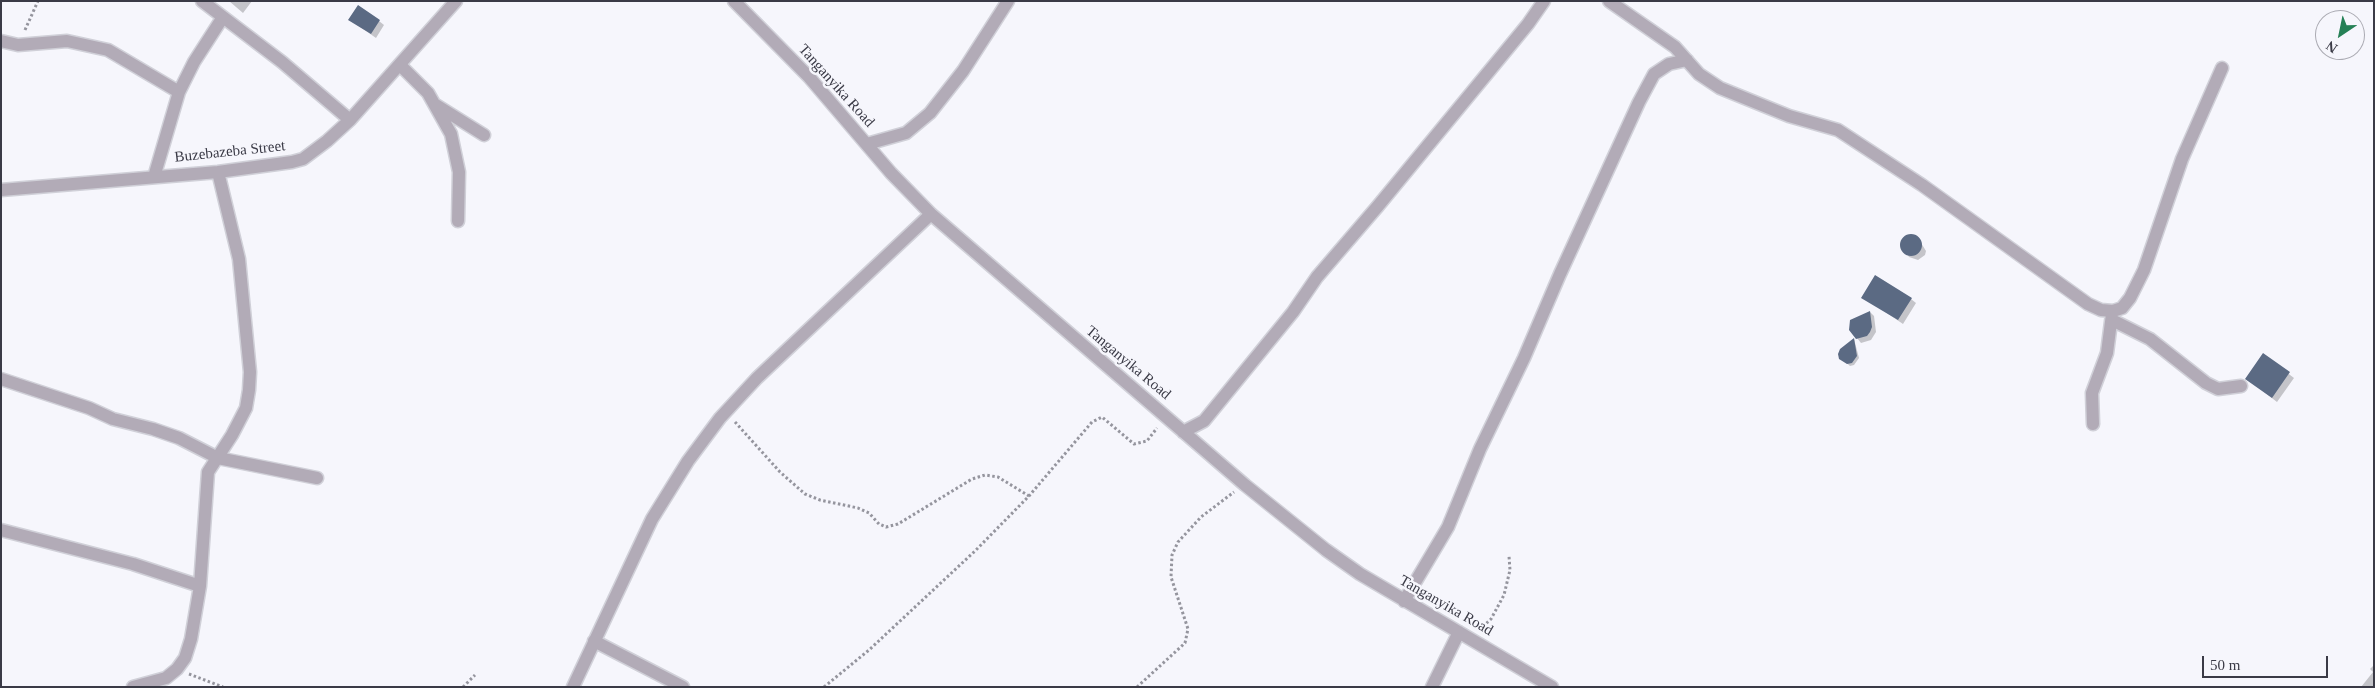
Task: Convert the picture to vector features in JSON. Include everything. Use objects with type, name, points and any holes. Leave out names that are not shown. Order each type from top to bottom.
[{"type":"street","points":[[202,1],[289,67],[350,120]]},
{"type":"street","name":"Tanganyika Road","points":[[734,1],[809,77],[930,214],[1245,485],[1326,550],[1404,601],[1552,687]]},
{"type":"street","points":[[867,144],[906,133],[930,112],[963,71],[1008,1]]},
{"type":"street","points":[[1184,432],[1204,421],[1293,312],[1317,277],[1378,206],[1544,1]]},
{"type":"street","points":[[1609,1],[1676,47],[1699,74],[1720,88],[1789,116],[1838,130],[1862,144],[2088,304],[2150,339],[2206,383],[2218,388],[2240,386]]},
{"type":"street","name":"Buzebazeba Street","points":[[1,190],[218,172],[303,159],[350,120],[400,65],[450,3]]},
{"type":"street","points":[[154,177],[179,92],[202,49],[223,17]]},
{"type":"street","points":[[1,41],[18,45],[67,41],[108,50],[179,92]]},
{"type":"street","points":[[1404,601],[1448,527],[1480,449],[1524,358],[1560,274],[1639,102],[1654,74],[1669,64],[1687,60]]},
{"type":"street","points":[[400,65],[428,93],[451,134],[459,172],[458,221]]},
{"type":"street","points":[[2092,424],[2092,393],[2107,353],[2112,316],[2130,298],[2144,270],[2182,159],[2222,68]]},
{"type":"street","points":[[436,105],[484,135]]},
{"type":"street","points":[[133,687],[166,678],[177,669],[184,658],[191,639],[200,586],[208,472],[246,408],[250,372],[239,259],[218,172]]},
{"type":"street","points":[[573,687],[652,519],[688,461],[725,412],[757,378],[930,214]]},
{"type":"street","points":[[1,379],[71,402],[113,420],[153,429],[180,438],[218,458],[318,478]]},
{"type":"street","points":[[1,530],[133,564],[200,586]]},
{"type":"street","points":[[1432,687],[1464,635]]},
{"type":"street","points":[[594,642],[683,687]]},
{"type":"path","points":[[18,45],[38,1]]},
{"type":"path","points":[[725,412],[780,472],[805,494],[820,500],[858,508],[870,513],[879,524],[886,526],[898,524],[972,479],[985,476],[998,477],[1029,496]]},
{"type":"path","points":[[824,687],[869,650],[975,551],[1029,496],[1098,418],[1107,421],[1128,440],[1140,444],[1156,432],[1162,413]]},
{"type":"path","points":[[1137,687],[1185,643],[1188,629],[1171,577],[1172,555],[1178,542],[1190,527],[1213,506],[1245,485]]},
{"type":"path","points":[[1464,635],[1491,619],[1504,595],[1510,570],[1509,556]]},
{"type":"path","points":[[177,669],[223,687]]},
{"type":"path","points":[[462,687],[475,675]]},
{"type":"building","points":[[358,5],[380,20],[371,34],[348,20]]},
{"type":"building","points":[[1911,234],[1919,237],[1922,245],[1919,253],[1911,256],[1903,253],[1900,245],[1903,237]]},
{"type":"building","points":[[1875,275],[1912,298],[1898,320],[1861,298]]},
{"type":"building","points":[[1870,311],[1872,327],[1870,332],[1867,336],[1856,339],[1849,330],[1850,320]]},
{"type":"building","points":[[1854,338],[1857,356],[1852,363],[1847,364],[1839,359],[1838,354],[1840,349]]},
{"type":"building","points":[[2263,353],[2290,372],[2272,398],[2245,379]]}]
